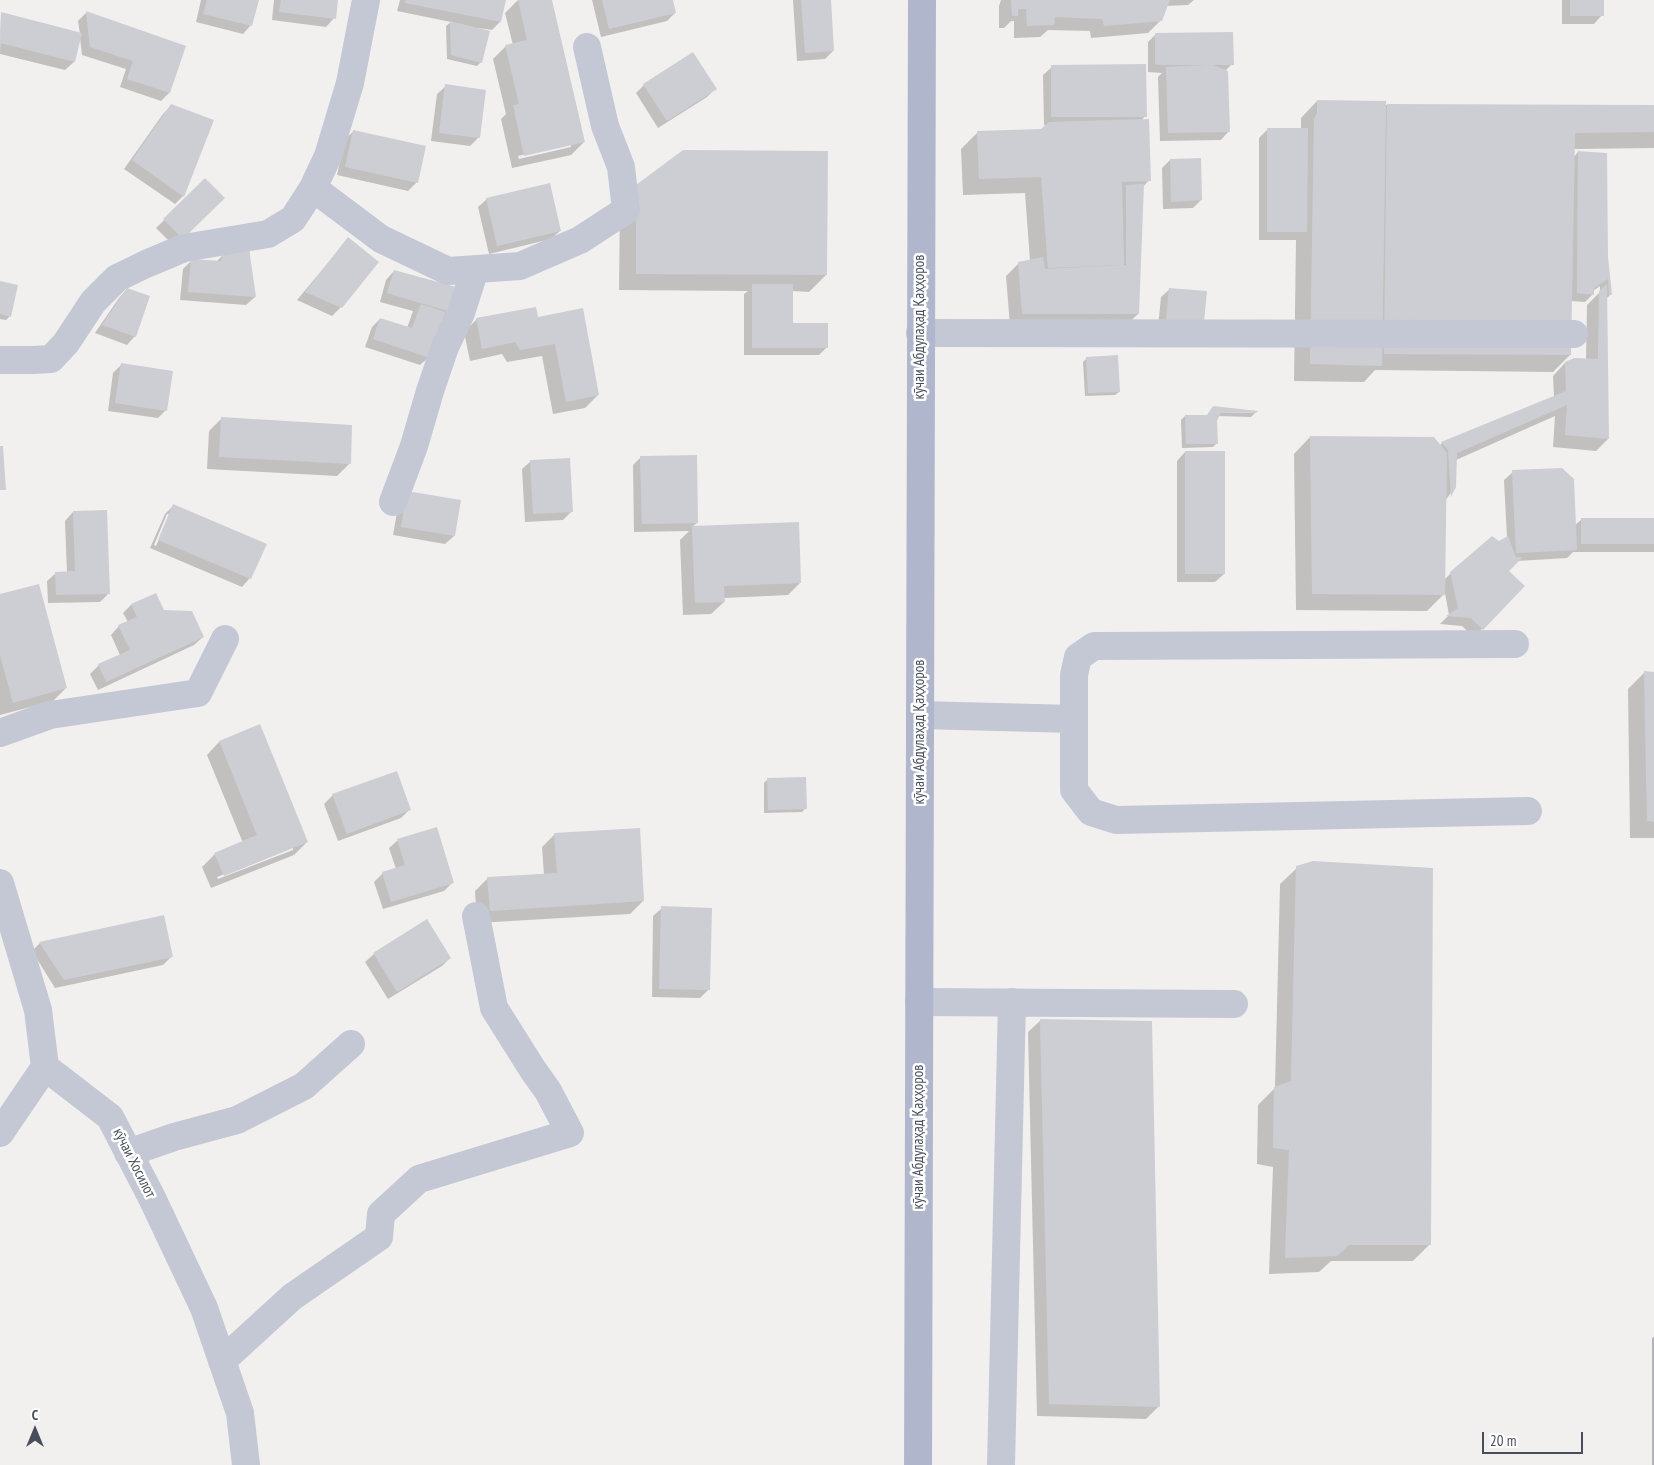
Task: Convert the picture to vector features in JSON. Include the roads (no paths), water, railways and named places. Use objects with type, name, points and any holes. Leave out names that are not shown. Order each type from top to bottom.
[{"type":"main road","name":"кӯчаи Абдулаҳад Қаҳҳоров","points":[[918,1465],[922,0]]},
{"type":"street","points":[[0,360],[51,359],[66,343],[93,302],[117,278],[146,264],[184,248],[268,234],[293,219],[312,188],[328,156],[350,83],[366,0]]},
{"type":"street","points":[[312,188],[381,239],[448,272],[520,266],[580,240],[626,210],[620,167],[605,126],[587,47]]},
{"type":"street","points":[[393,502],[414,446],[445,347],[461,313],[475,269]]},
{"type":"street","points":[[920,333],[1574,334]]},
{"type":"street","points":[[0,733],[50,715],[198,693],[225,639]]},
{"type":"street","points":[[1515,644],[1094,646],[1078,657],[1074,676],[1074,790],[1091,812],[1116,820],[1528,811]]},
{"type":"street","points":[[920,716],[1074,719]]},
{"type":"street","points":[[0,882],[38,1010],[45,1067],[0,1133]]},
{"type":"street","points":[[222,1360],[292,1298],[379,1237],[381,1214],[419,1179],[570,1134],[548,1091],[494,1008],[476,916]]},
{"type":"street","points":[[919,1002],[1234,1004]]},
{"type":"street","points":[[1001,1465],[1012,1002]]},
{"type":"street","points":[[128,1153],[174,1137],[237,1120],[304,1086],[352,1044]]},
{"type":"street","name":"кӯчаи Хосилот","points":[[45,1067],[110,1117],[152,1198],[204,1308],[240,1414],[246,1465]]},
{"type":"railway","points":[[1654,1339],[1654,1465]]}]
